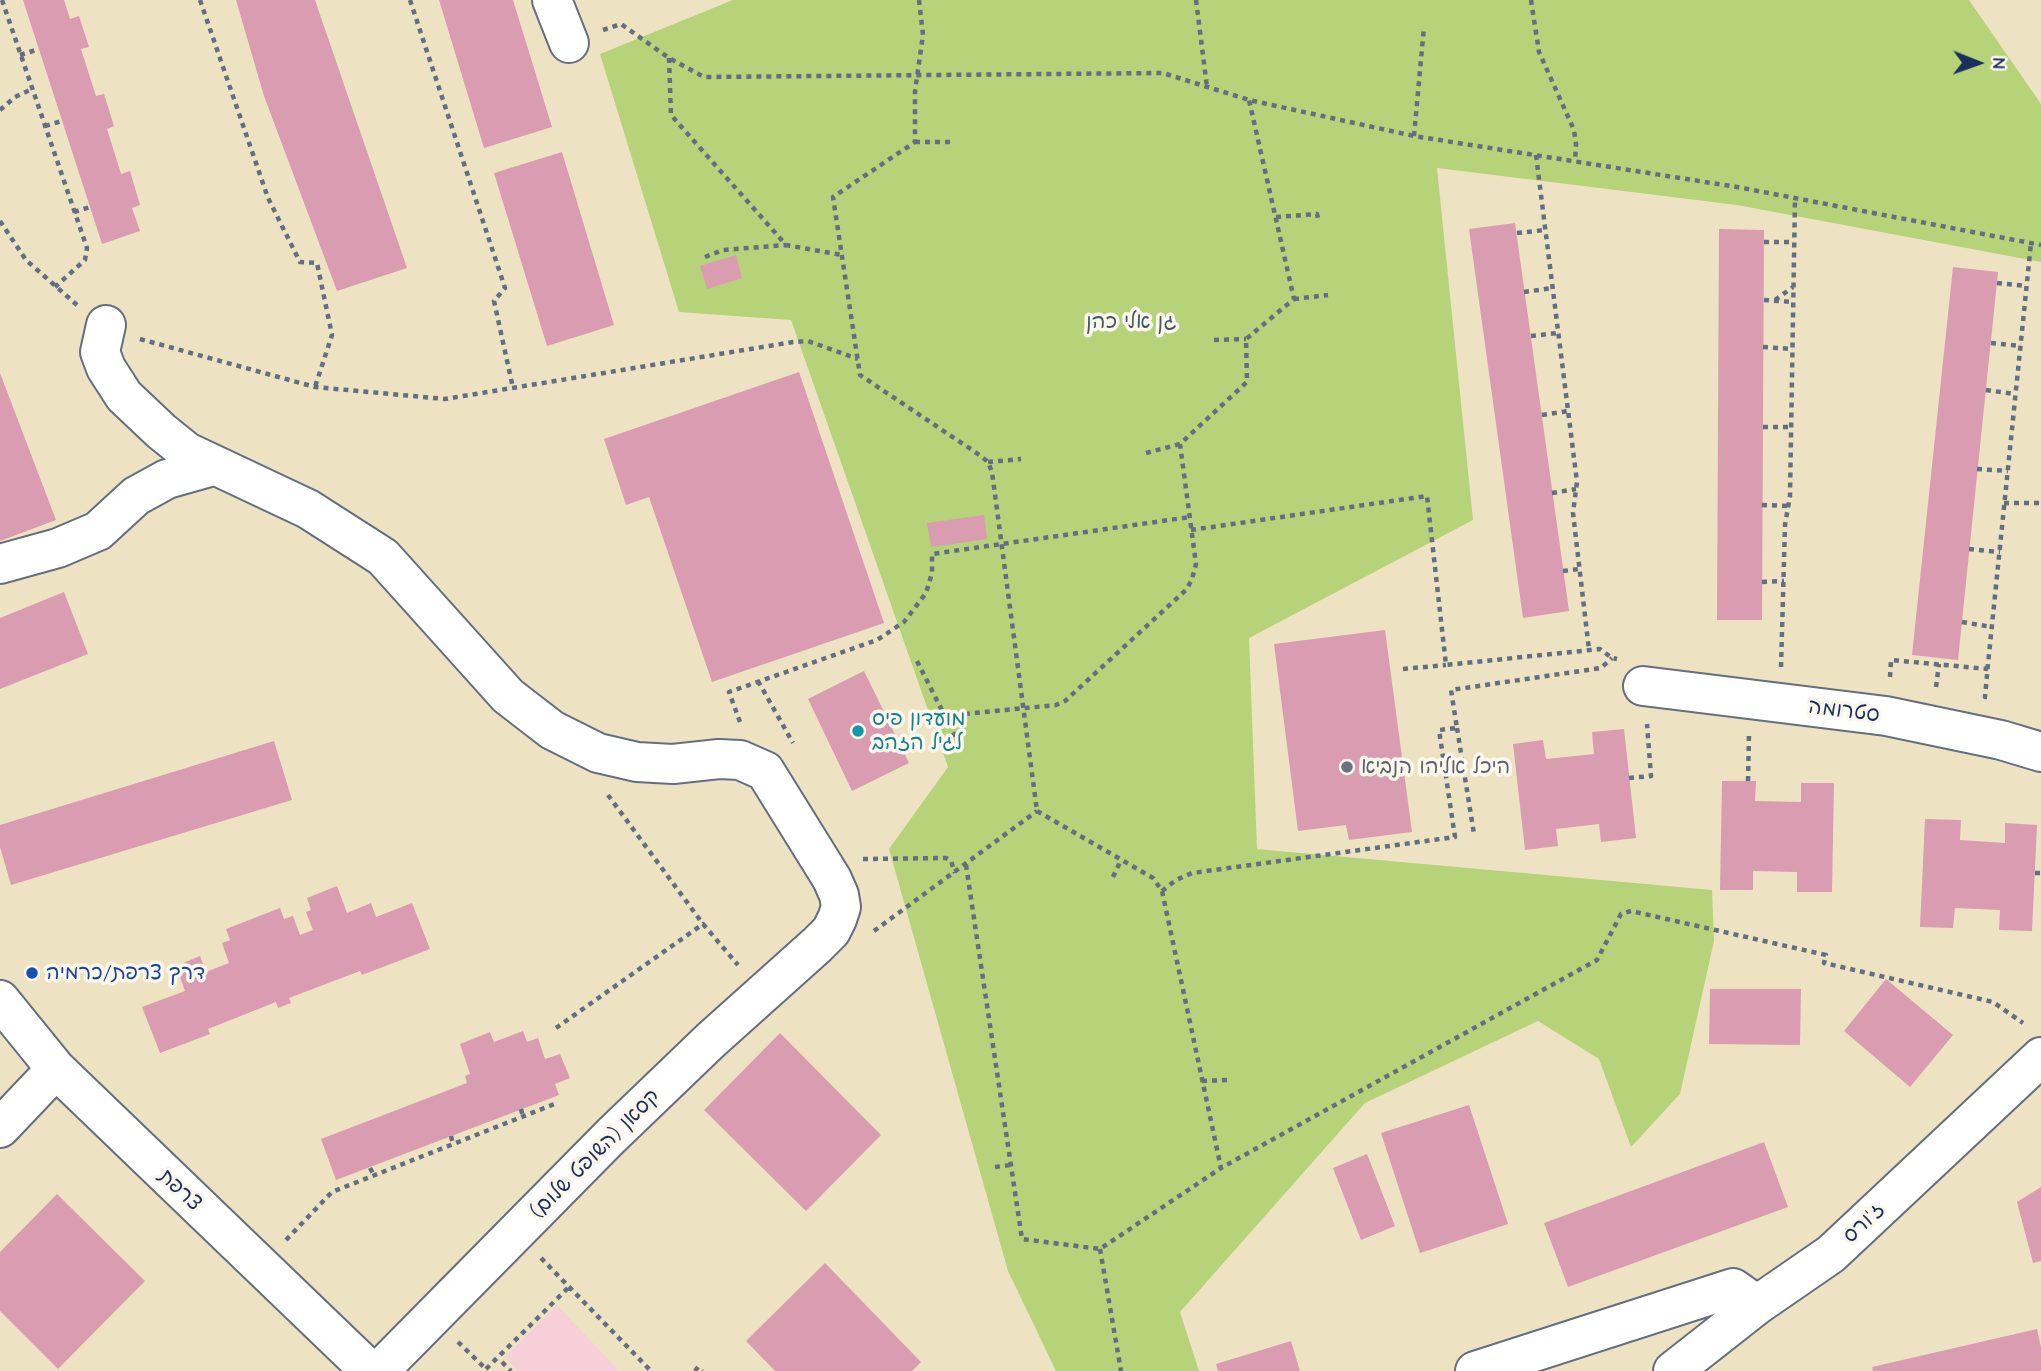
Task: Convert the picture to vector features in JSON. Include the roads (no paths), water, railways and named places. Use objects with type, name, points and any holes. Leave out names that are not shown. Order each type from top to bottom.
[{"type":"street","points":[[552,0],[569,43]]},
{"type":"street","points":[[106,325],[100,352],[106,368],[124,396],[187,452],[212,466]]},
{"type":"street","points":[[0,564],[58,548],[98,531],[136,496],[167,479],[212,466]]},
{"type":"street","name":"קסאן (השופט שלום)","points":[[212,466],[308,509],[383,556],[508,696],[552,730],[597,753],[637,762],[673,764],[719,759],[742,746],[775,784],[839,895],[841,908],[831,931],[701,1049],[379,1371]]},
{"type":"street","name":"סטרומה","points":[[1643,686],[1886,716],[2001,740],[2041,752]]},
{"type":"street","name":"צרפת","points":[[0,1000],[56,1069],[370,1371]]},
{"type":"street","name":"ז'ורס","points":[[1673,1371],[1757,1305],[1831,1254],[2036,1043]]},
{"type":"street","points":[[0,1128],[56,1069]]},
{"type":"street","points":[[1475,1371],[1733,1288],[1757,1305]]},
{"type":"place","name":"מועדון פיס לגיל הזהב","points":[[858,731]]},
{"type":"place","name":"היכל אליהו הנביא","points":[[1347,767]]},
{"type":"place","name":"דרך צרפת/כרמיה","points":[[32,973]]},
{"type":"park label","name":"גן אלי כהן","points":[[1131,322]]}]
